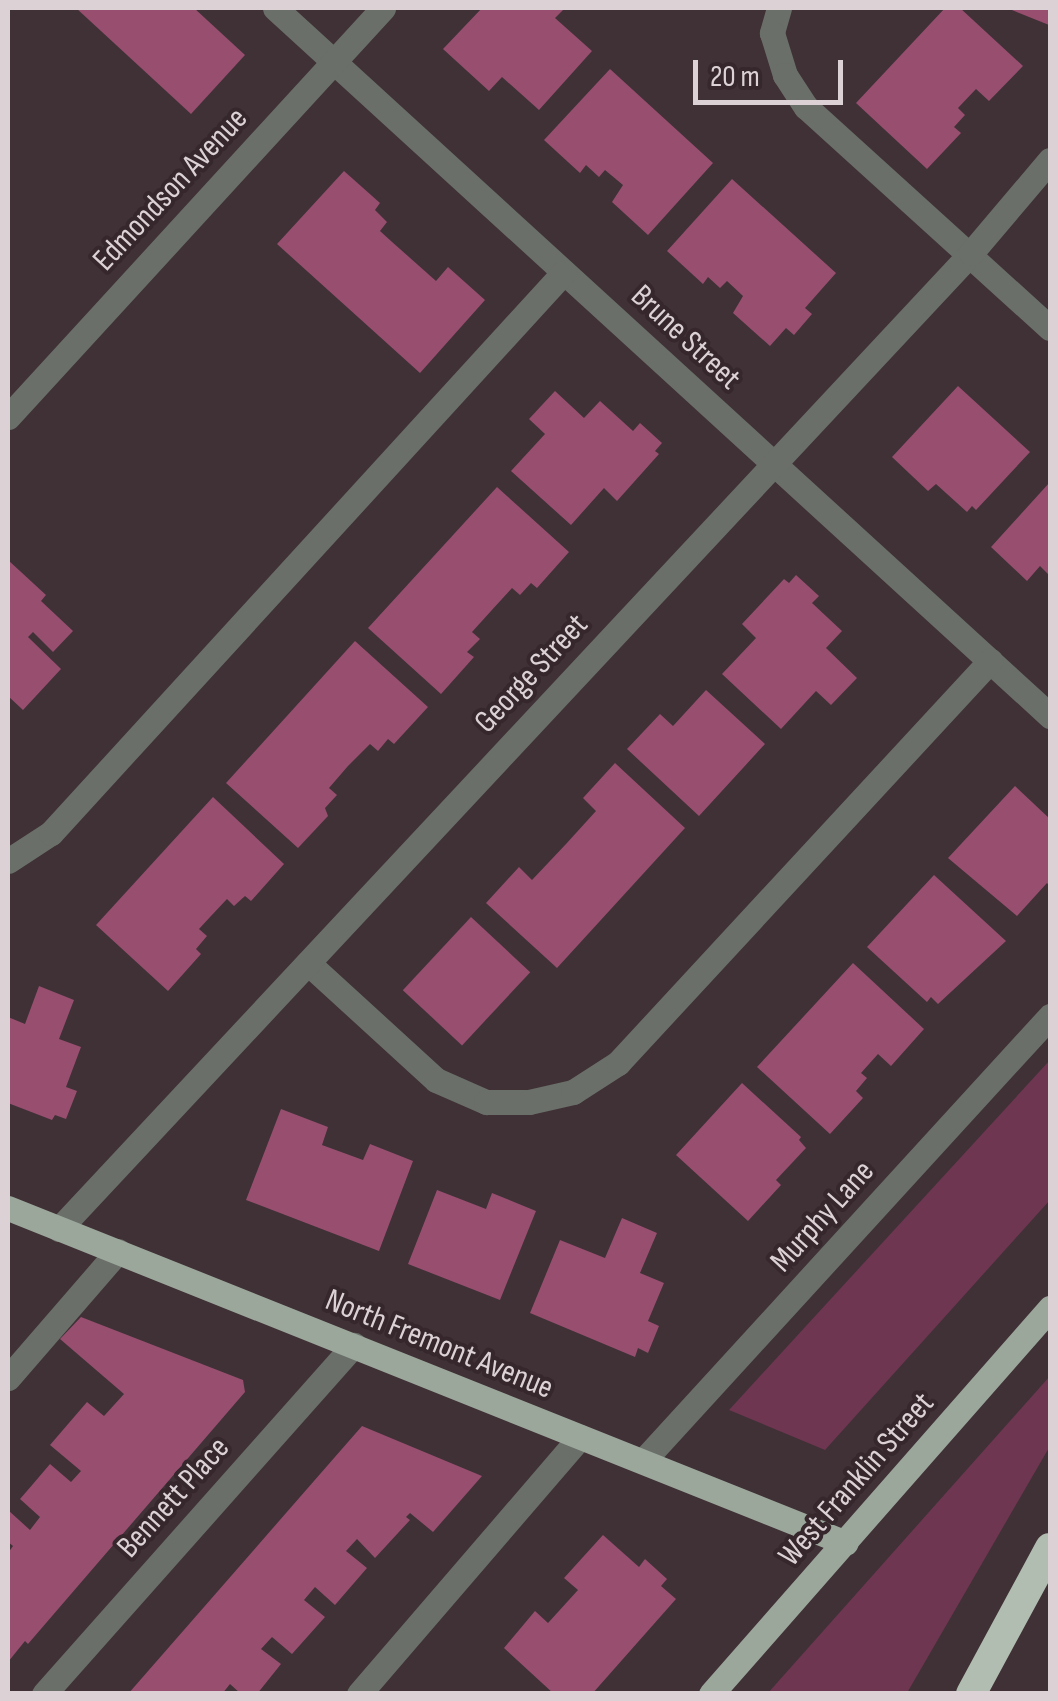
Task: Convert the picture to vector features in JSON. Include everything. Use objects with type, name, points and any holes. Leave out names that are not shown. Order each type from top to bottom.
[{"type":"highway","points":[[972,1694],[1050,1548]]},
{"type":"main road","name":"North Fremont Avenue","points":[[8,1208],[846,1543]]},
{"type":"main road","name":"West Franklin Street","points":[[711,1694],[1050,1308]]},
{"type":"street","name":"Brune Street","points":[[275,8],[1050,716]]},
{"type":"street","name":"Edmondson Avenue","points":[[8,417],[383,8]]},
{"type":"street","points":[[778,8],[772,33],[785,75],[806,106],[1050,328]]},
{"type":"street","name":"George Street","points":[[59,1228],[970,252],[1050,160]]},
{"type":"street","points":[[8,861],[51,833],[564,272]]},
{"type":"street","points":[[308,963],[436,1080],[486,1102],[529,1102],[573,1092],[618,1063],[990,661]]},
{"type":"street","name":"Murphy Lane","points":[[643,1462],[1050,1016]]},
{"type":"street","points":[[8,1378],[118,1251]]},
{"type":"street","name":"Bennett Place","points":[[44,1694],[354,1345]]},
{"type":"street","points":[[359,1694],[580,1437]]},
{"type":"shaded area","points":[[1050,1060],[1050,1200],[825,1450],[729,1410]]},
{"type":"shaded area","points":[[1050,1376],[1050,1446],[907,1693],[768,1693]]},
{"type":"building","points":[[76,8],[194,8],[245,55],[191,114]]},
{"type":"building","points":[[482,8],[565,8],[555,18],[592,51],[539,110],[502,77],[489,91],[443,49]]},
{"type":"building","points":[[945,8],[960,8],[1023,66],[989,101],[976,89],[958,108],[965,115],[954,127],[961,133],[927,169],[856,103]]},
{"type":"building","points":[[1007,8],[1050,8],[1050,23],[1049,25]]},
{"type":"building","points":[[610,69],[713,163],[648,235],[612,202],[623,185],[605,170],[599,177],[586,165],[580,173],[544,140]]},
{"type":"building","points":[[344,171],[380,203],[375,210],[387,222],[380,231],[436,281],[448,267],[485,300],[420,373],[277,244]]},
{"type":"building","points":[[732,179],[836,273],[805,308],[812,314],[794,335],[786,328],[770,346],[733,313],[743,296],[727,281],[720,288],[708,277],[703,284],[667,251]]},
{"type":"building","points":[[958,386],[1030,452],[976,510],[972,506],[967,512],[936,484],[928,491],[892,457]]},
{"type":"building","points":[[555,391],[584,418],[600,401],[633,431],[640,423],[662,443],[655,451],[659,454],[617,501],[604,488],[571,525],[511,471],[545,434],[529,419]]},
{"type":"building","points":[[1050,482],[1050,576],[1040,566],[1027,581],[991,547]]},
{"type":"building","points":[[497,487],[569,552],[537,588],[531,583],[520,595],[512,588],[472,632],[480,639],[467,652],[474,657],[441,694],[368,628]]},
{"type":"building","points":[[8,560],[46,595],[41,601],[73,631],[53,652],[33,632],[28,637],[61,669],[23,710],[8,696]]},
{"type":"building","points":[[796,575],[819,596],[812,603],[842,631],[826,648],[857,678],[831,705],[816,691],[781,729],[722,674],[756,638],[742,624],[784,579],[789,583]]},
{"type":"building","points":[[355,641],[428,707],[394,744],[388,739],[378,751],[370,744],[348,766],[329,788],[337,795],[325,808],[328,816],[298,848],[226,783]]},
{"type":"building","points":[[706,690],[765,744],[699,816],[627,749],[660,714],[673,726]]},
{"type":"building","points":[[615,763],[685,828],[557,968],[486,903],[519,867],[532,880],[566,844],[596,811],[583,798]]},
{"type":"building","points":[[1015,786],[1050,819],[1050,887],[1047,883],[1017,916],[948,858]]},
{"type":"building","points":[[213,797],[284,864],[251,901],[245,896],[234,906],[227,899],[199,929],[207,936],[196,949],[201,954],[168,991],[96,925]]},
{"type":"building","points":[[934,875],[1006,941],[938,1004],[931,997],[927,1002],[867,947]]},
{"type":"building","points":[[471,917],[530,972],[462,1045],[403,990]]},
{"type":"building","points":[[853,963],[924,1029],[891,1066],[878,1054],[861,1073],[867,1078],[856,1091],[863,1098],[830,1134],[757,1067]]},
{"type":"building","points":[[39,986],[74,1000],[59,1039],[81,1047],[66,1087],[77,1091],[66,1119],[55,1115],[52,1120],[8,1103],[8,1017],[25,1024]]},
{"type":"building","points":[[742,1083],[801,1137],[799,1140],[806,1148],[776,1180],[781,1185],[748,1221],[676,1155]]},
{"type":"building","points":[[281,1109],[328,1127],[322,1145],[363,1160],[370,1144],[413,1161],[379,1251],[246,1200]]},
{"type":"building","points":[[437,1190],[486,1209],[492,1193],[536,1211],[500,1300],[408,1264]]},
{"type":"building","points":[[622,1218],[657,1233],[640,1273],[664,1283],[648,1321],[659,1326],[648,1353],[638,1348],[635,1357],[530,1313],[560,1240],[605,1258]]},
{"type":"building","points":[[81,1317],[243,1380],[245,1392],[28,1644],[25,1641],[8,1662],[8,1553],[13,1546],[8,1542],[8,1510],[30,1530],[40,1517],[20,1499],[50,1464],[71,1482],[81,1471],[50,1445],[87,1402],[104,1416],[124,1394],[60,1339]]},
{"type":"building","points":[[362,1426],[482,1476],[433,1532],[410,1513],[406,1517],[410,1520],[375,1558],[357,1539],[346,1551],[367,1568],[335,1605],[315,1587],[304,1600],[325,1617],[292,1654],[272,1637],[261,1649],[281,1664],[257,1694],[241,1694],[230,1684],[222,1694],[128,1694]]},
{"type":"building","points":[[603,1535],[639,1567],[645,1559],[667,1579],[661,1586],[676,1599],[592,1694],[554,1694],[504,1648],[535,1611],[548,1623],[578,1590],[564,1578]]}]
